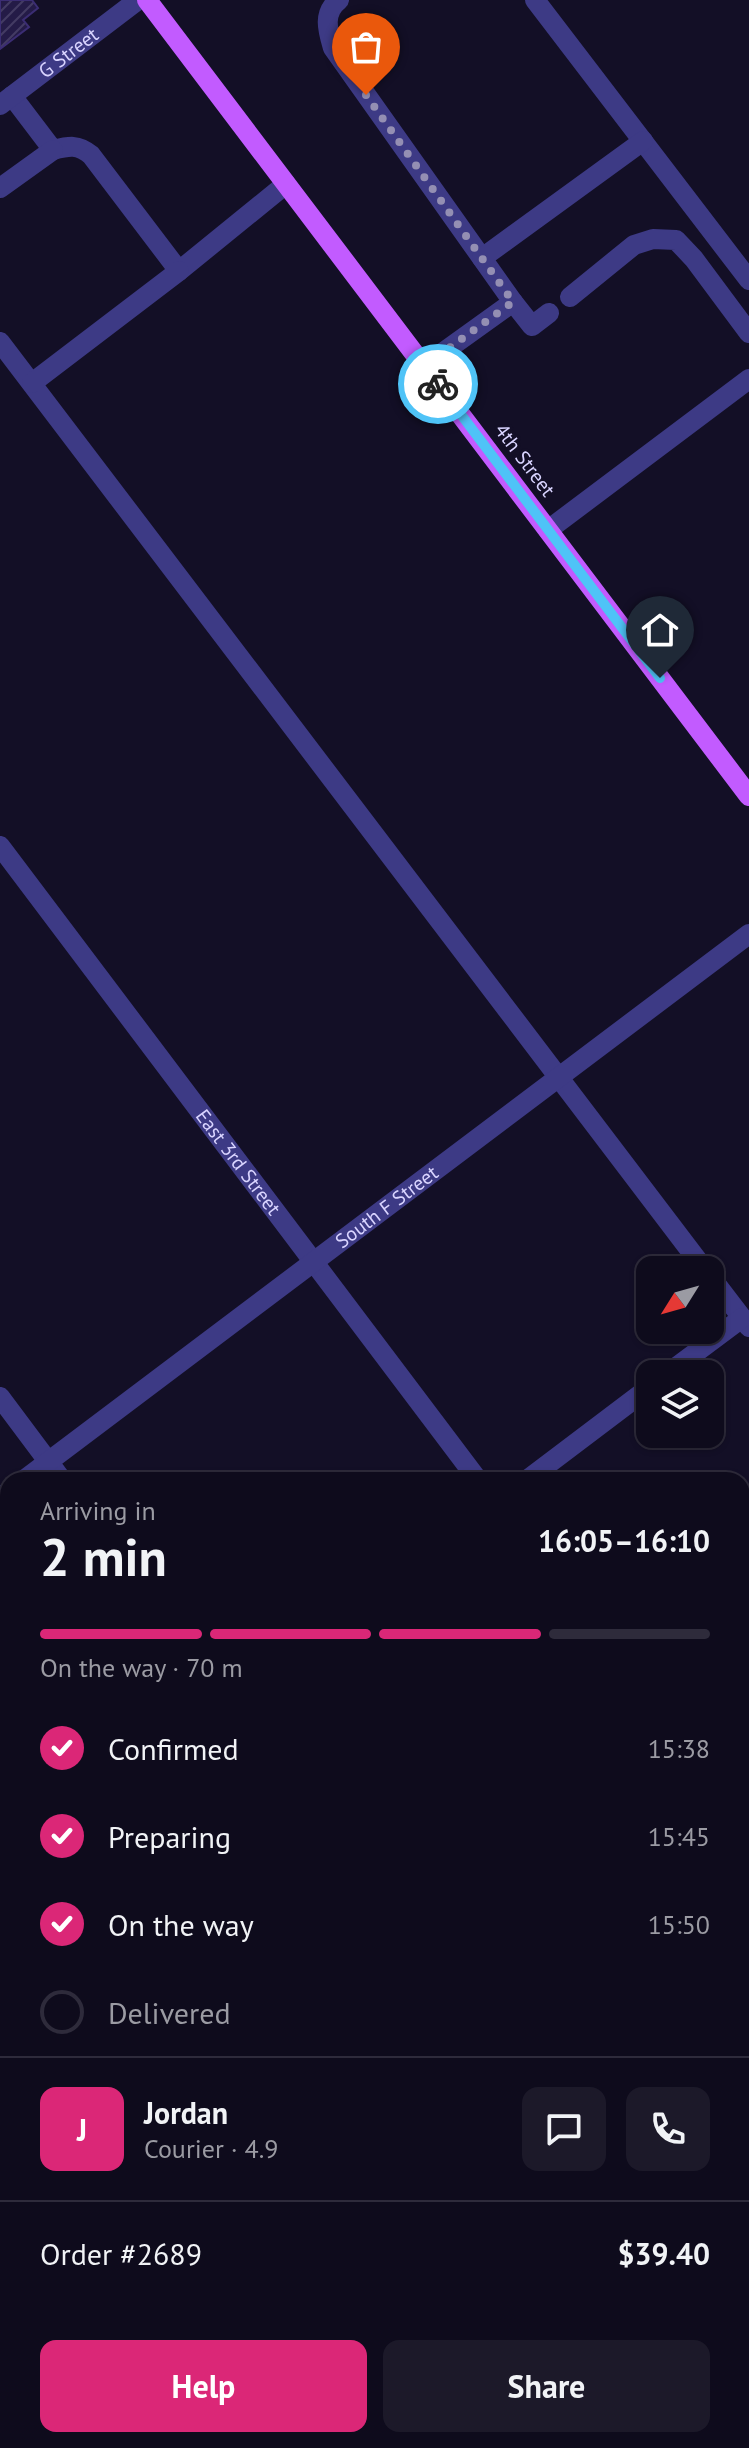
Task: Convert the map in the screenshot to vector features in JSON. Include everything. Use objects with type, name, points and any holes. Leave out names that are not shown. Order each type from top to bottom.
[{"type":"main road","name":"4th Street","points":[[147,0],[749,796]]},
{"type":"street","name":"G Street","points":[[6,100],[138,0]]},
{"type":"street","points":[[339,0],[333,5],[326,23],[333,48],[532,326],[549,313]]},
{"type":"street","points":[[535,0],[749,280]]},
{"type":"street","points":[[6,100],[53,150]]},
{"type":"street","points":[[482,258],[643,141]]},
{"type":"street","points":[[0,188],[53,150],[69,146],[82,148],[91,155],[179,271]]},
{"type":"street","points":[[32,383],[179,271],[286,184]]},
{"type":"street","points":[[570,297],[634,245],[653,239],[676,240],[694,259],[749,333]]},
{"type":"street","points":[[424,366],[513,302]]},
{"type":"street","points":[[0,342],[694,1256]]},
{"type":"street","points":[[548,530],[749,379]]},
{"type":"street","name":"East 3rd Street","points":[[0,846],[7,871],[313,1262],[472,1472]]},
{"type":"street","name":"South F Street","points":[[34,1472],[749,934]]},
{"type":"street","points":[[688,1360],[745,1322],[724,1294]]},
{"type":"street","points":[[0,1397],[56,1472]]},
{"type":"street","points":[[538,1472],[636,1398]]},
{"type":"building","points":[[0,0],[32,0],[38,8],[23,20],[29,27],[0,49]]},
{"type":"way so far","points":[[366,95],[513,302],[424,366],[438,384]]},
{"type":"route","points":[[438,384],[660,678]]}]
